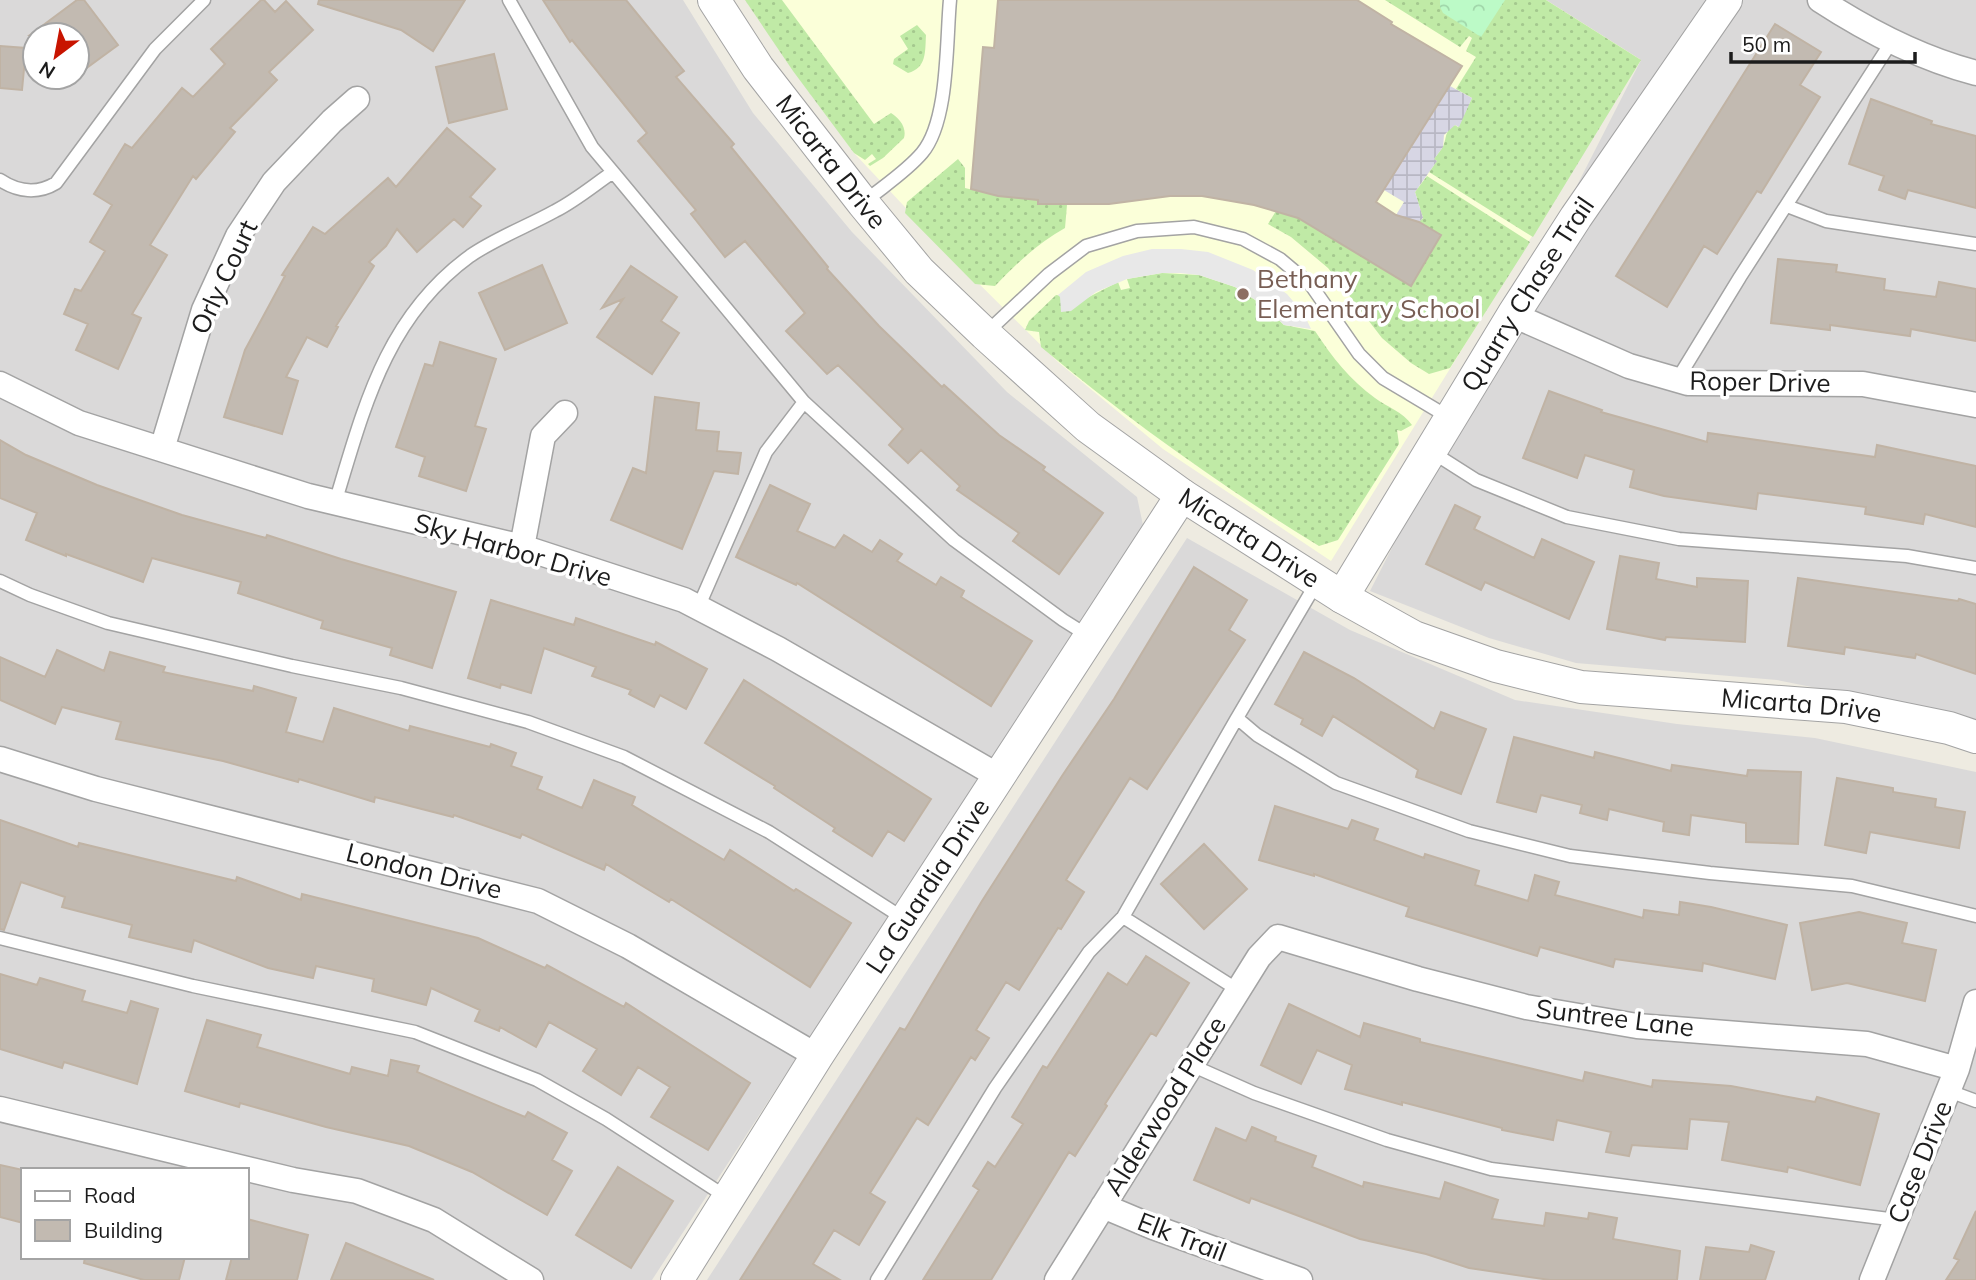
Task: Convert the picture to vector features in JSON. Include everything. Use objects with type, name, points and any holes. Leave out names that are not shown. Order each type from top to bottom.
[{"type":"street","name":"Micarta Drive","points":[[714,0],[758,68],[919,271],[1088,427],[1182,495],[1329,590],[1414,637],[1496,666],[1581,687],[1846,707],[1949,728],[1976,737]]},
{"type":"street","name":"Quarry Chase Trail","points":[[1329,590],[1430,452],[1513,315],[1576,218],[1726,0]]},
{"type":"street","points":[[1820,0],[1863,28],[1942,64],[1976,73]]},
{"type":"street","name":"Orly Court","points":[[162,449],[204,310],[237,236],[274,182],[332,121],[358,99]]},
{"type":"street","name":"Roper Drive","points":[[1513,315],[1629,366],[1688,383],[1863,384],[1976,405]]},
{"type":"street","name":"Sky Harbor Drive","points":[[0,384],[79,423],[308,496],[522,547],[684,600],[778,649],[1000,777]]},
{"type":"street","points":[[522,547],[544,436],[565,413]]},
{"type":"street","name":"La Guardia Drive","points":[[677,1280],[817,1056],[1182,495]]},
{"type":"street","name":"London Drive","points":[[0,759],[96,789],[538,901],[628,946],[817,1056]]},
{"type":"street","name":"Alderwood Place","points":[[1057,1280],[1259,957],[1278,937]]},
{"type":"street","name":"Suntree Lane","points":[[1278,937],[1418,979],[1526,1007],[1637,1026],[1867,1044],[1953,1080]]},
{"type":"street","name":"Case Drive","points":[[1872,1280],[1953,1080],[1976,1002]]},
{"type":"street","points":[[0,1109],[243,1168]]},
{"type":"street","points":[[248,1169],[357,1191],[434,1220],[531,1280]]},
{"type":"street","name":"Elk Trail","points":[[1103,1206],[1300,1280]]},
{"type":"lane","points":[[0,180],[28,191],[44,190],[56,183],[147,58],[204,0]]},
{"type":"lane","points":[[509,0],[592,147],[804,402],[954,540],[1090,637]]},
{"type":"lane","points":[[863,203],[921,154],[932,138],[941,110],[950,0]]},
{"type":"lane","points":[[1677,380],[1892,41]]},
{"type":"lane","points":[[335,503],[363,410],[389,348],[413,311],[471,255],[559,209],[612,172]]},
{"type":"lane","points":[[1787,206],[1826,221],[1976,244]]},
{"type":"lane","points":[[985,334],[1049,274],[1086,246],[1137,231],[1194,228],[1243,239],[1280,259],[1311,285],[1359,354],[1383,378],[1451,418]]},
{"type":"lane","points":[[698,608],[766,452],[804,402]]},
{"type":"lane","points":[[1430,452],[1476,480],[1567,517],[1679,539],[1907,556],[1976,568]]},
{"type":"lane","points":[[0,580],[30,595],[108,623],[292,666],[401,688],[528,722],[624,757],[769,832],[906,920]]},
{"type":"lane","points":[[877,1280],[995,1088],[1089,952],[1123,917],[1237,718],[1329,590]]},
{"type":"lane","points":[[1237,718],[1257,735],[1336,783],[1469,831],[1570,856],[1852,887],[1976,916]]},
{"type":"lane","points":[[1123,917],[1238,990]]},
{"type":"lane","points":[[0,938],[193,986],[415,1032],[537,1080],[606,1119],[728,1199]]},
{"type":"lane","points":[[1191,1065],[1254,1093],[1387,1140],[1492,1169],[1897,1220]]},
{"type":"lane","points":[[1953,1080],[1976,1101]]},
{"type":"shaded area","points":[[0,0],[683,0],[753,113],[852,232],[1007,392],[1137,497],[1143,525],[652,1280],[0,1280]]},
{"type":"shaded area","name":"Bethany Elementary School","points":[[752,0],[1546,0],[1641,60],[1331,561],[1163,449],[1058,362],[954,259],[854,153]]},
{"type":"shaded area","points":[[1546,0],[1976,0],[1976,720],[1777,680],[1576,663],[1489,638],[1370,591],[1641,60]]},
{"type":"shaded area","points":[[1450,86],[1472,98],[1459,127],[1455,125],[1444,135],[1443,147],[1434,159],[1437,161],[1415,192],[1423,218],[1419,222],[1396,215],[1404,202],[1384,190]]},
{"type":"shaded area","points":[[1152,249],[1208,252],[1253,270],[1287,294],[1304,314],[1311,329],[1284,325],[1263,305],[1235,287],[1199,275],[1180,273],[1127,279],[1096,292],[1071,311],[1061,312],[1058,295],[1086,272],[1123,256]]},
{"type":"shaded area","points":[[1187,538],[1350,630],[1515,700],[1677,724],[1815,738],[1976,772],[1976,1280],[707,1280]]},
{"type":"green space","points":[[745,0],[782,0],[874,124],[891,113],[902,123],[904,138],[870,166],[868,164],[876,159],[872,154],[865,160],[854,153],[793,71]]},
{"type":"green space","points":[[1385,0],[1546,0],[1641,60],[1533,237],[1429,172],[1437,161],[1434,159],[1443,146],[1448,131],[1455,125],[1458,127],[1472,98],[1456,89],[1476,57],[1466,51],[1472,38],[1469,36],[1460,47]]},
{"type":"green space","points":[[1440,0],[1505,0],[1481,37],[1443,13]]},
{"type":"green space","points":[[917,25],[926,35],[925,53],[919,67],[908,73],[893,64],[894,59],[908,49],[900,36]]},
{"type":"green space","points":[[958,159],[965,168],[965,188],[998,196],[1038,200],[1039,204],[1067,205],[1065,228],[1028,254],[995,286],[975,284],[905,213],[907,202]]},
{"type":"green space","points":[[1427,176],[1530,242],[1450,368],[1429,374],[1411,363],[1382,338],[1328,268],[1291,237],[1268,224],[1276,211],[1298,218],[1411,286],[1441,235],[1419,222],[1423,218],[1415,192]]},
{"type":"green space","points":[[1162,273],[1199,275],[1235,287],[1263,305],[1284,325],[1315,331],[1357,384],[1412,425],[1401,431],[1397,430],[1399,444],[1338,540],[1319,546],[1247,500],[1176,451],[1074,374],[1041,347],[1039,332],[1025,330],[1029,321],[1056,295],[1085,299],[1118,282],[1121,290],[1130,288],[1127,279]]},
{"type":"building","points":[[77,0],[84,0],[118,45],[91,65],[91,21],[49,21]]},
{"type":"building","points":[[261,0],[275,12],[286,1],[313,30],[269,72],[277,80],[230,128],[235,132],[196,179],[193,176],[150,245],[167,255],[132,314],[141,318],[118,369],[76,350],[88,324],[64,314],[75,289],[81,291],[105,251],[90,242],[112,205],[94,194],[125,144],[132,148],[182,88],[193,97],[225,64],[211,49]]},
{"type":"building","points":[[319,0],[465,0],[433,51],[401,30],[318,4]]},
{"type":"building","points":[[543,0],[626,0],[684,71],[676,77],[734,144],[731,147],[827,269],[879,326],[942,387],[944,385],[999,435],[1103,513],[1059,574],[1013,541],[1019,533],[957,490],[960,486],[921,450],[908,463],[889,445],[903,429],[838,365],[827,374],[786,331],[805,313],[745,241],[725,257],[691,214],[696,210],[638,141],[647,133],[572,40],[570,42]]},
{"type":"building","points":[[998,0],[1357,0],[1392,22],[1391,24],[1462,66],[1376,202],[1396,215],[1419,222],[1441,235],[1411,286],[1298,218],[1254,205],[1202,196],[1170,196],[1109,204],[1038,204],[1038,200],[998,196],[971,189],[983,47],[994,48]]},
{"type":"building","points":[[1775,24],[1821,52],[1800,85],[1820,97],[1761,193],[1757,191],[1717,254],[1704,246],[1667,307],[1616,276]]},
{"type":"building","points":[[0,46],[21,48],[21,90],[0,88]]},
{"type":"building","points":[[494,54],[507,109],[449,123],[436,67]]},
{"type":"building","points":[[1871,99],[1932,121],[1931,124],[1976,136],[1976,208],[1908,190],[1905,199],[1879,190],[1884,176],[1849,164]]},
{"type":"building","points":[[447,128],[495,169],[470,197],[481,206],[463,227],[454,219],[417,252],[397,229],[386,246],[369,262],[374,266],[336,326],[338,327],[327,347],[307,337],[286,377],[298,381],[282,434],[224,417],[245,350],[285,276],[282,275],[313,227],[325,234],[388,178],[396,187]]},
{"type":"building","points":[[1778,259],[1837,265],[1836,272],[1885,279],[1884,290],[1936,297],[1939,282],[1976,289],[1976,341],[1911,329],[1910,336],[1830,325],[1830,330],[1771,323]]},
{"type":"building","points":[[542,265],[567,323],[505,350],[479,293]]},
{"type":"building","points":[[631,266],[677,297],[661,321],[679,333],[652,374],[597,337],[623,299],[602,308]]},
{"type":"building","points":[[440,342],[496,359],[475,426],[486,429],[466,491],[419,476],[425,457],[396,447],[425,364],[433,366]]},
{"type":"building","points":[[1549,391],[1602,410],[1601,412],[1707,442],[1708,433],[1875,457],[1877,445],[1976,466],[1976,527],[1925,514],[1923,524],[1865,514],[1866,507],[1758,493],[1756,509],[1664,496],[1630,487],[1634,470],[1585,455],[1577,478],[1523,458]]},
{"type":"building","points":[[655,397],[699,403],[696,430],[719,432],[717,451],[741,453],[738,474],[714,471],[682,549],[611,520],[633,468],[646,473]]},
{"type":"building","points":[[0,440],[26,455],[97,485],[182,515],[266,538],[267,535],[456,592],[432,668],[390,655],[392,648],[321,628],[323,621],[238,593],[241,582],[152,558],[143,582],[26,540],[37,513],[0,498]]},
{"type":"building","points":[[770,485],[810,504],[797,531],[835,548],[844,535],[872,552],[880,540],[902,554],[897,561],[936,585],[941,577],[964,591],[961,597],[1032,641],[991,706],[797,583],[796,585],[736,557]]},
{"type":"building","points":[[1455,505],[1480,517],[1474,529],[1534,558],[1542,539],[1594,562],[1569,619],[1485,582],[1481,590],[1426,564]]},
{"type":"building","points":[[1620,556],[1659,563],[1656,579],[1697,587],[1697,578],[1748,581],[1745,642],[1666,637],[1665,640],[1607,629]]},
{"type":"building","points":[[1194,567],[1247,600],[1229,630],[1245,640],[1147,789],[1130,778],[1066,880],[1084,892],[1019,990],[1006,982],[976,1030],[989,1038],[975,1060],[971,1057],[928,1125],[917,1118],[870,1193],[885,1202],[859,1245],[834,1230],[813,1264],[840,1280],[740,1280],[900,1028],[905,1030],[982,901],[1114,699]]},
{"type":"building","points":[[1798,578],[1958,601],[1959,599],[1976,604],[1976,674],[1916,654],[1915,658],[1845,647],[1844,654],[1788,646]]},
{"type":"building","points":[[491,600],[574,625],[576,618],[655,645],[656,642],[707,669],[686,709],[660,695],[654,707],[629,694],[631,690],[592,676],[596,667],[544,648],[531,693],[501,684],[500,688],[468,678]]},
{"type":"building","points":[[57,650],[104,671],[110,652],[165,667],[163,672],[253,691],[254,686],[296,698],[286,732],[323,742],[334,708],[409,731],[410,726],[490,747],[491,744],[516,753],[511,766],[542,777],[537,789],[582,808],[594,780],[635,797],[632,805],[724,860],[730,850],[851,923],[810,987],[671,899],[669,902],[606,864],[604,870],[522,834],[520,838],[454,815],[453,817],[375,797],[374,802],[299,779],[298,782],[223,761],[116,739],[121,722],[62,707],[55,724],[0,700],[0,657],[45,677]]},
{"type":"building","points":[[1304,652],[1354,678],[1434,729],[1441,712],[1486,729],[1461,794],[1416,777],[1418,770],[1333,716],[1322,736],[1301,724],[1303,719],[1275,704]]},
{"type":"building","points":[[744,680],[931,799],[904,841],[888,831],[872,856],[833,831],[835,828],[774,788],[775,786],[705,743]]},
{"type":"building","points":[[1514,737],[1594,758],[1595,752],[1671,771],[1672,765],[1747,776],[1748,770],[1801,772],[1798,844],[1746,842],[1746,823],[1691,815],[1689,835],[1663,831],[1664,822],[1609,809],[1607,820],[1580,813],[1582,805],[1541,795],[1536,812],[1497,802]]},
{"type":"building","points":[[1837,778],[1936,799],[1935,807],[1965,812],[1959,848],[1870,832],[1866,853],[1825,845]]},
{"type":"building","points":[[1275,806],[1348,829],[1352,820],[1378,829],[1374,840],[1424,858],[1425,854],[1479,871],[1475,885],[1528,901],[1535,875],[1559,882],[1555,895],[1643,918],[1644,910],[1679,915],[1680,902],[1787,925],[1775,979],[1703,963],[1702,971],[1615,959],[1613,967],[1540,947],[1537,956],[1406,916],[1409,907],[1314,874],[1259,860]]},
{"type":"building","points":[[0,820],[78,847],[79,843],[236,881],[237,877],[301,900],[302,894],[478,938],[545,968],[547,965],[624,1007],[626,1003],[750,1083],[708,1150],[651,1117],[670,1087],[638,1067],[621,1095],[583,1071],[597,1049],[549,1022],[536,1047],[500,1027],[499,1031],[475,1021],[480,1010],[431,988],[426,1005],[372,991],[374,979],[316,966],[313,978],[268,968],[194,940],[191,952],[129,937],[132,925],[62,907],[65,897],[21,882],[4,930],[0,929]]},
{"type":"building","points":[[1204,844],[1247,889],[1204,929],[1161,884]]},
{"type":"building","points":[[1859,912],[1907,923],[1902,943],[1936,950],[1925,1001],[1847,983],[1812,990],[1800,923]]},
{"type":"building","points":[[1146,956],[1189,983],[1156,1036],[1151,1033],[1075,1156],[1069,1152],[991,1280],[923,1280],[979,1190],[973,1186],[988,1162],[995,1167],[1023,1124],[1012,1117],[1043,1066],[1047,1068],[1108,973],[1127,985]]},
{"type":"building","points":[[0,974],[37,985],[40,978],[85,991],[82,1001],[127,1013],[131,1001],[158,1009],[137,1084],[64,1062],[62,1068],[0,1049]]},
{"type":"building","points":[[1289,1004],[1360,1037],[1364,1023],[1420,1039],[1420,1042],[1583,1081],[1585,1072],[1652,1087],[1653,1080],[1731,1086],[1815,1102],[1817,1097],[1879,1114],[1860,1185],[1788,1167],[1787,1172],[1722,1160],[1729,1122],[1690,1119],[1687,1149],[1632,1145],[1629,1156],[1606,1152],[1611,1132],[1557,1120],[1553,1140],[1502,1130],[1345,1089],[1352,1065],[1317,1050],[1301,1084],[1261,1065]]},
{"type":"building","points":[[207,1020],[261,1035],[257,1047],[350,1074],[352,1067],[388,1076],[391,1060],[419,1066],[417,1072],[525,1117],[528,1112],[567,1133],[552,1160],[572,1171],[547,1215],[472,1172],[409,1146],[240,1103],[239,1107],[185,1091]]},
{"type":"building","points":[[1252,1127],[1276,1137],[1275,1141],[1316,1156],[1312,1167],[1363,1187],[1364,1182],[1440,1199],[1445,1182],[1498,1200],[1492,1219],[1544,1226],[1546,1213],[1588,1219],[1589,1213],[1617,1218],[1613,1239],[1680,1251],[1677,1280],[1550,1280],[1469,1268],[1426,1254],[1360,1239],[1251,1198],[1249,1203],[1194,1180],[1216,1128],[1246,1141]]},
{"type":"building","points":[[0,1165],[21,1170],[21,1222],[0,1217]]},
{"type":"building","points":[[618,1167],[673,1201],[631,1268],[576,1235]]},
{"type":"building","points":[[1976,1211],[1976,1280],[1946,1280],[1959,1260],[1954,1258]]},
{"type":"building","points":[[248,1219],[308,1235],[297,1280],[226,1280],[231,1259],[248,1259]]},
{"type":"building","points":[[346,1243],[434,1280],[331,1280]]},
{"type":"building","points":[[1751,1245],[1774,1252],[1765,1280],[1700,1280],[1706,1247],[1749,1252]]},
{"type":"building","points":[[85,1259],[184,1259],[179,1280],[144,1280],[84,1263]]},
{"type":"place","name":"Bethany Elementary School","points":[[1243,294]]}]
